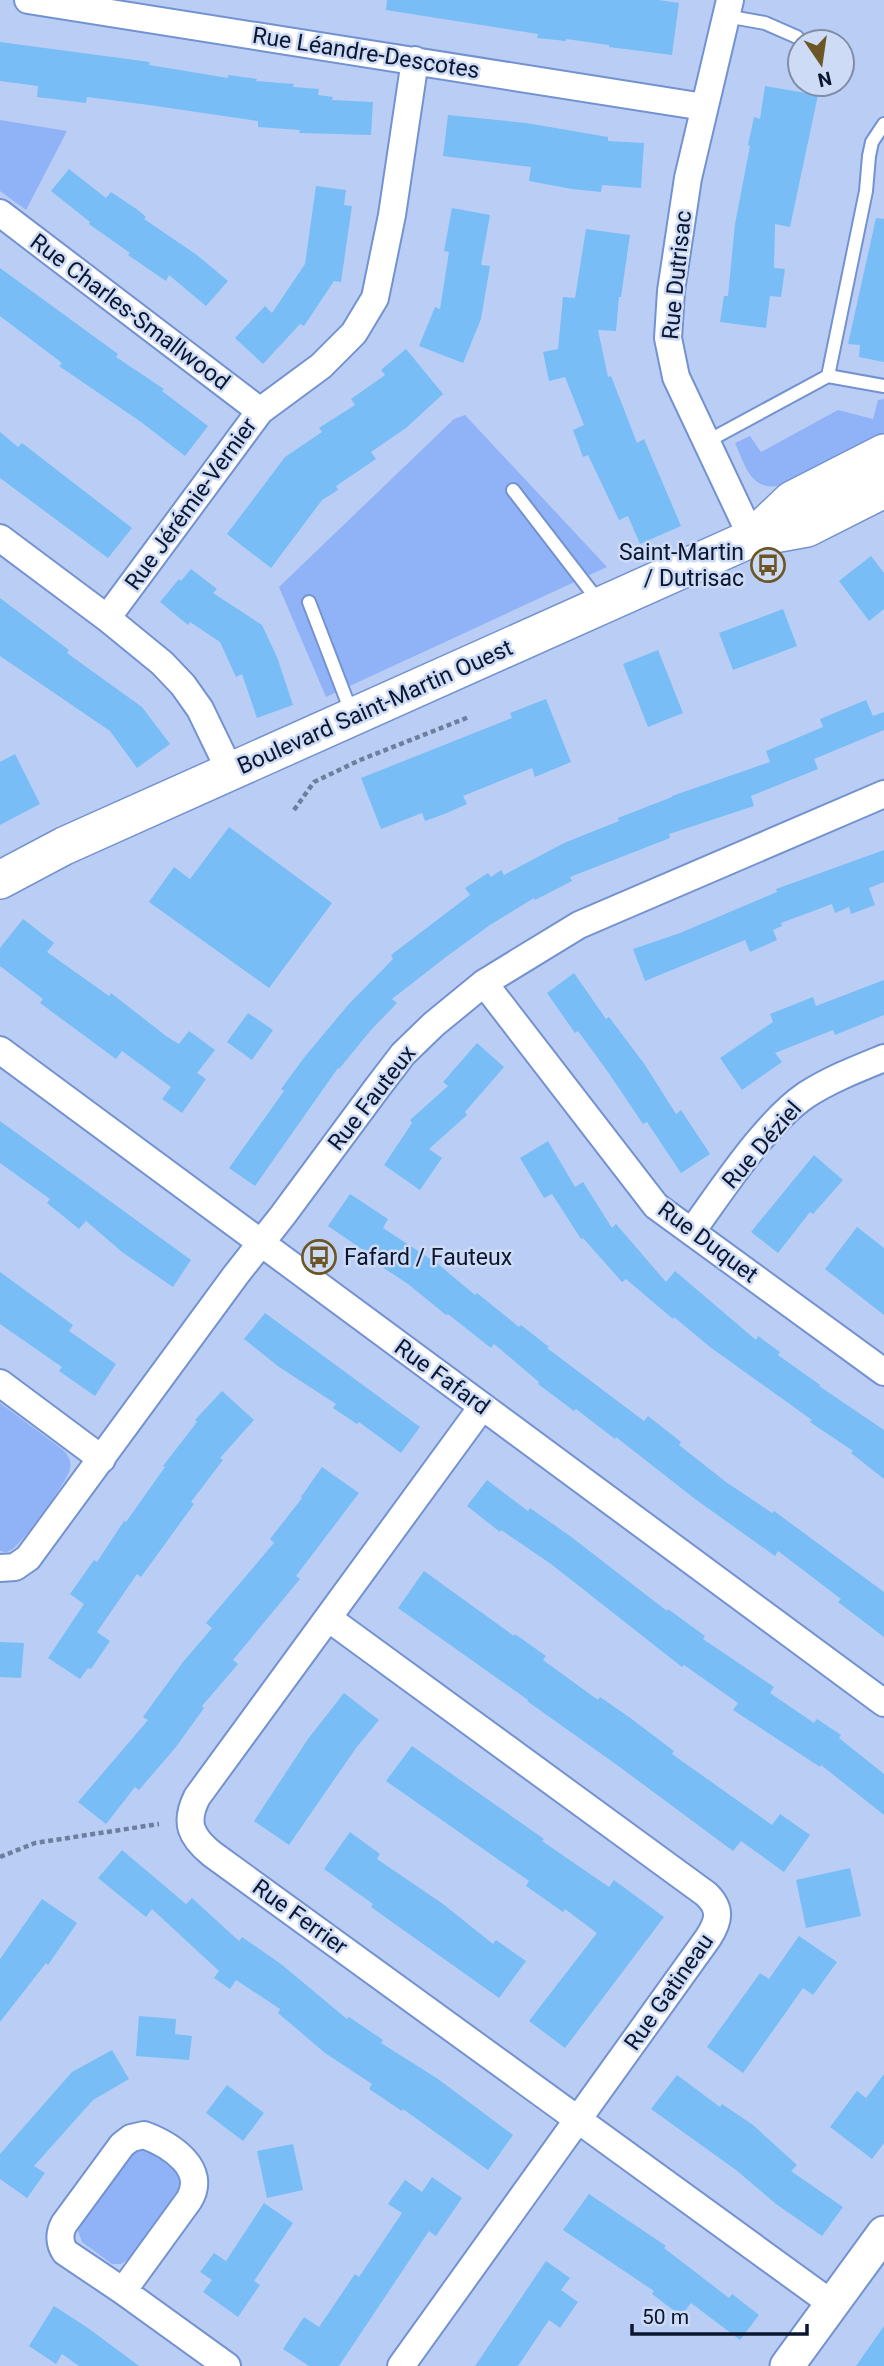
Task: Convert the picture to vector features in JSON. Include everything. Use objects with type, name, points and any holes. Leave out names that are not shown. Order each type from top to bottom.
[{"type":"main road","name":"Boulevard Saint-Martin Ouest","points":[[752,538],[792,500],[884,453]]},
{"type":"main road","name":"Boulevard Saint-Martin Ouest","points":[[0,880],[64,846],[752,538],[807,528],[884,489]]},
{"type":"street","name":"Rue Léandre-Descotes","points":[[29,0],[704,107]]},
{"type":"street","name":"Rue Dutrisac","points":[[728,8],[684,204],[668,329],[670,354],[676,377],[752,538]]},
{"type":"street","name":"Rue Jérémie-Vernier","points":[[107,618],[260,411],[321,366],[354,333],[375,298],[392,215],[415,60]]},
{"type":"street","name":"Rue Charles-Smallwood","points":[[0,213],[260,411]]},
{"type":"street","points":[[0,538],[162,663],[183,685],[200,709],[230,771]]},
{"type":"street","name":"Rue Fauteux","points":[[0,1568],[15,1567],[27,1558],[403,1054],[434,1024],[484,983],[579,925],[884,794]]},
{"type":"street","name":"Rue Duquet","points":[[484,983],[656,1206],[884,1372]]},
{"type":"street","name":"Rue Fafard","points":[[0,1050],[884,1703]]},
{"type":"street","name":"Rue Déziel","points":[[692,1231],[731,1177],[786,1113],[804,1097],[834,1078],[884,1058]]},
{"type":"street","points":[[0,1383],[102,1459]]},
{"type":"street","name":"Rue Ferrier","points":[[482,1408],[197,1797],[190,1814],[191,1828],[199,1842],[212,1854],[832,2304]]},
{"type":"street","name":"Rue Gatineau","points":[[328,1618],[706,1894],[717,1908],[719,1917],[708,1938],[401,2366]]},
{"type":"street","points":[[123,2291],[189,2200],[195,2187],[195,2175],[188,2164],[159,2141],[144,2135],[131,2138],[122,2145],[64,2224],[61,2244],[65,2252],[227,2366]]},
{"type":"street","points":[[787,2366],[884,2233]]},
{"type":"lane","points":[[728,8],[786,32]]},
{"type":"lane","points":[[828,376],[866,191],[872,142],[884,124]]},
{"type":"lane","points":[[706,442],[828,376],[884,386]]},
{"type":"lane","points":[[513,490],[603,606]]},
{"type":"lane","points":[[309,602],[353,718]]},
{"type":"path","points":[[294,810],[314,782],[360,760],[470,717]]},
{"type":"path","points":[[0,1857],[23,1846],[43,1841],[159,1824]]},
{"type":"shaded area","points":[[0,120],[67,131],[26,210],[0,191]]},
{"type":"shaded area","points":[[884,399],[884,433],[782,485],[763,485],[756,481],[746,468],[735,443],[750,436],[761,452],[838,410],[873,419],[878,400]]},
{"type":"shaded area","points":[[465,415],[607,567],[326,697],[279,587],[454,419]]},
{"type":"shaded area","points":[[0,1403],[62,1449],[70,1463],[68,1475],[43,1512],[16,1546],[5,1552],[0,1551]]},
{"type":"shaded area","points":[[139,2150],[152,2153],[165,2161],[176,2172],[182,2184],[130,2258],[121,2264],[112,2264],[82,2242],[79,2226],[133,2154]]},
{"type":"building","points":[[387,0],[659,0],[679,3],[672,55],[566,39],[537,38],[538,34],[386,10]]},
{"type":"building","points":[[0,42],[150,62],[149,65],[228,78],[228,75],[257,79],[256,81],[294,84],[293,87],[319,89],[318,95],[333,97],[332,100],[373,102],[371,135],[299,133],[300,130],[258,127],[258,121],[149,105],[87,97],[86,103],[37,97],[38,86],[0,81]]},
{"type":"building","points":[[765,86],[786,90],[786,98],[817,98],[790,227],[775,224],[774,268],[785,269],[781,297],[770,296],[766,328],[720,322],[724,296],[728,296],[735,224],[750,146],[748,145],[754,117],[760,119]]},
{"type":"building","points":[[448,115],[526,123],[608,137],[608,141],[644,143],[641,188],[602,185],[601,192],[572,189],[529,181],[531,167],[443,156]]},
{"type":"building","points":[[69,169],[106,198],[111,192],[138,210],[146,217],[144,219],[197,255],[228,281],[206,306],[169,275],[166,281],[128,255],[130,253],[89,224],[90,222],[51,191]]},
{"type":"building","points":[[316,186],[346,190],[344,205],[352,206],[341,282],[334,281],[304,326],[300,324],[263,364],[235,338],[265,306],[272,313],[305,264]]},
{"type":"building","points":[[452,208],[490,215],[481,265],[490,266],[481,319],[463,363],[419,346],[435,307],[440,309],[449,252],[444,251]]},
{"type":"building","points":[[876,218],[884,219],[884,362],[859,357],[860,345],[848,344]]},
{"type":"building","points":[[586,229],[630,235],[616,331],[598,330],[608,377],[611,376],[637,443],[644,439],[681,526],[640,544],[628,516],[619,520],[588,455],[583,457],[573,430],[584,425],[565,377],[549,381],[543,352],[558,349],[563,297],[575,298]]},
{"type":"building","points":[[0,268],[118,354],[116,357],[164,389],[162,391],[208,426],[185,456],[59,366],[62,363],[0,316]]},
{"type":"building","points":[[406,349],[443,394],[406,428],[371,452],[376,459],[336,486],[338,490],[322,500],[271,568],[227,534],[285,457],[322,432],[319,428],[355,405],[351,399],[385,375],[381,370]]},
{"type":"building","points":[[0,432],[18,447],[22,443],[132,528],[108,558],[0,478]]},
{"type":"building","points":[[871,556],[884,573],[884,609],[869,621],[839,581]]},
{"type":"building","points":[[191,569],[217,589],[213,593],[262,625],[277,657],[293,705],[257,718],[242,674],[236,677],[220,642],[190,622],[188,625],[160,602]]},
{"type":"building","points":[[0,598],[69,650],[67,653],[142,707],[170,744],[137,768],[110,731],[0,656]]},
{"type":"building","points":[[783,609],[797,646],[733,670],[719,633]]},
{"type":"building","points":[[658,650],[683,713],[648,727],[623,664]]},
{"type":"building","points":[[546,699],[571,762],[535,777],[532,768],[463,796],[467,804],[447,813],[425,821],[422,813],[381,829],[361,778],[512,718],[510,713]]},
{"type":"building","points":[[866,700],[873,716],[884,712],[884,730],[814,759],[818,769],[751,796],[754,806],[669,834],[670,838],[570,877],[572,881],[535,900],[534,898],[446,957],[392,999],[397,1003],[338,1068],[255,1186],[229,1168],[284,1091],[281,1089],[348,1005],[393,959],[391,955],[470,895],[465,888],[488,873],[491,877],[501,870],[504,875],[564,843],[619,821],[618,818],[770,762],[766,751],[823,727],[820,719]]},
{"type":"building","points":[[15,754],[40,804],[0,825],[0,762]]},
{"type":"building","points":[[229,827],[332,903],[269,988],[149,902],[174,867],[190,879]]},
{"type":"building","points":[[884,850],[884,882],[869,888],[875,905],[851,914],[849,907],[835,913],[832,904],[781,923],[782,926],[773,930],[777,940],[750,952],[745,940],[645,981],[633,949],[680,933],[777,892],[776,889]]},
{"type":"building","points":[[23,919],[54,943],[47,952],[109,996],[111,993],[166,1036],[179,1044],[189,1031],[215,1050],[197,1073],[206,1079],[182,1113],[162,1099],[171,1087],[122,1051],[116,1059],[40,1003],[43,999],[0,966],[0,948]]},
{"type":"building","points":[[574,973],[606,1019],[609,1017],[645,1065],[676,1114],[681,1110],[710,1154],[681,1173],[647,1122],[643,1124],[578,1031],[575,1033],[547,993]]},
{"type":"building","points":[[884,980],[884,1015],[835,1035],[833,1030],[775,1053],[782,1062],[742,1090],[720,1058],[773,1022],[770,1014],[813,997],[816,1006]]},
{"type":"building","points":[[248,1013],[273,1030],[252,1060],[227,1042]]},
{"type":"building","points":[[477,1043],[504,1067],[465,1112],[467,1115],[429,1149],[442,1158],[420,1190],[384,1165],[412,1123],[410,1120],[448,1086],[443,1082]]},
{"type":"building","points":[[0,1121],[191,1260],[173,1287],[122,1252],[86,1221],[79,1229],[47,1203],[50,1199],[0,1163]]},
{"type":"building","points":[[548,1141],[575,1187],[583,1182],[612,1228],[616,1224],[666,1282],[675,1271],[756,1340],[758,1336],[819,1386],[884,1430],[884,1479],[851,1453],[853,1451],[810,1422],[812,1420],[710,1347],[674,1317],[673,1319],[626,1279],[622,1282],[583,1238],[581,1239],[552,1194],[544,1198],[520,1158]]},
{"type":"building","points":[[814,1155],[843,1180],[813,1214],[810,1212],[778,1253],[751,1232]]},
{"type":"building","points":[[350,1194],[388,1219],[383,1228],[438,1264],[519,1327],[521,1325],[549,1347],[547,1348],[644,1421],[648,1416],[681,1442],[679,1445],[726,1482],[772,1513],[774,1511],[884,1592],[884,1637],[838,1602],[841,1599],[778,1551],[775,1556],[695,1499],[616,1437],[615,1439],[538,1384],[539,1382],[494,1344],[491,1348],[408,1284],[370,1259],[372,1256],[328,1226]]},
{"type":"building","points":[[857,1227],[884,1248],[884,1315],[825,1269]]},
{"type":"building","points":[[0,1272],[73,1325],[69,1331],[116,1364],[95,1396],[59,1371],[62,1367],[0,1324]]},
{"type":"building","points":[[265,1313],[420,1427],[401,1453],[359,1422],[357,1424],[333,1408],[336,1404],[279,1367],[244,1339]]},
{"type":"building","points":[[222,1391],[254,1420],[220,1458],[223,1460],[191,1502],[194,1504],[141,1577],[137,1574],[97,1632],[110,1641],[91,1669],[88,1668],[80,1679],[48,1658],[84,1604],[70,1594],[94,1560],[97,1562],[124,1521],[126,1522],[165,1467],[163,1466],[197,1422],[195,1420]]},
{"type":"building","points":[[322,1467],[359,1493],[296,1576],[300,1579],[233,1660],[238,1664],[202,1706],[204,1708],[176,1747],[139,1790],[135,1787],[106,1824],[78,1802],[148,1720],[143,1717],[212,1628],[206,1623],[274,1543],[270,1539]]},
{"type":"building","points":[[487,1480],[528,1511],[530,1508],[570,1536],[667,1611],[668,1609],[705,1636],[703,1639],[774,1687],[770,1693],[814,1723],[817,1719],[841,1735],[839,1738],[884,1774],[884,1815],[821,1765],[820,1767],[733,1710],[738,1703],[684,1665],[682,1667],[551,1564],[501,1530],[500,1532],[467,1506]]},
{"type":"building","points":[[424,1571],[546,1656],[543,1660],[598,1700],[600,1697],[629,1717],[674,1751],[672,1754],[772,1825],[780,1814],[810,1835],[784,1872],[741,1841],[733,1851],[398,1608]]},
{"type":"building","points":[[0,1642],[24,1643],[21,1678],[0,1677]]},
{"type":"building","points":[[344,1693],[379,1720],[356,1748],[289,1845],[254,1821],[308,1739]]},
{"type":"building","points":[[412,1746],[609,1887],[614,1880],[664,1917],[565,2048],[529,2021],[597,1933],[565,1909],[563,1912],[526,1886],[529,1881],[386,1781]]},
{"type":"building","points":[[350,1832],[380,1854],[377,1859],[443,1904],[493,1944],[496,1940],[526,1961],[499,1998],[371,1907],[373,1904],[324,1869]]},
{"type":"building","points":[[122,1850],[186,1904],[192,1898],[239,1941],[242,1937],[281,1964],[347,2019],[349,2017],[383,2040],[381,2043],[438,2079],[513,2135],[488,2170],[403,2109],[402,2111],[369,2089],[372,2084],[325,2053],[278,2013],[280,2009],[236,1980],[230,1989],[214,1978],[219,1971],[152,1909],[146,1917],[98,1878]]},
{"type":"building","points":[[850,1868],[861,1916],[806,1928],[796,1880]]},
{"type":"building","points":[[42,1899],[77,1923],[48,1965],[46,1963],[0,2022],[0,1959]]},
{"type":"building","points":[[799,1936],[837,1962],[813,1995],[803,1988],[743,2073],[707,2047],[760,1973],[769,1979]]},
{"type":"building","points":[[139,2016],[176,2019],[175,2034],[192,2036],[189,2060],[136,2056]]},
{"type":"building","points":[[112,2050],[129,2079],[93,2100],[34,2166],[45,2173],[27,2198],[0,2179],[0,2154],[72,2072]]},
{"type":"building","points":[[884,2074],[884,2143],[872,2159],[830,2127],[857,2091],[866,2098]]},
{"type":"building","points":[[677,2075],[720,2107],[722,2104],[753,2125],[797,2165],[791,2171],[843,2207],[822,2236],[651,2109]]},
{"type":"building","points":[[227,2085],[264,2113],[243,2141],[206,2113]]},
{"type":"building","points":[[293,2144],[303,2190],[267,2198],[257,2151]]},
{"type":"building","points":[[432,2177],[462,2198],[436,2236],[429,2231],[339,2366],[309,2366],[283,2349],[304,2317],[319,2327],[355,2274],[359,2277],[402,2213],[388,2204],[405,2180],[422,2192]]},
{"type":"building","points":[[589,2194],[666,2246],[664,2248],[729,2298],[732,2294],[759,2315],[740,2340],[691,2303],[681,2316],[652,2294],[654,2291],[563,2230]]},
{"type":"building","points":[[264,2203],[293,2223],[254,2281],[260,2285],[238,2317],[203,2292],[212,2280],[200,2272],[214,2253],[226,2261]]},
{"type":"building","points":[[546,2261],[570,2278],[561,2290],[578,2302],[560,2328],[549,2320],[518,2366],[475,2366]]},
{"type":"building","points":[[54,2306],[139,2366],[79,2366],[62,2354],[56,2364],[29,2346]]},
{"type":"building","points":[[884,2326],[884,2366],[856,2366]]},
{"type":"place","name":"Saint-Martin / Dutrisac","points":[[768,565]]},
{"type":"place","name":"Fafard / Fauteux","points":[[319,1257]]}]
